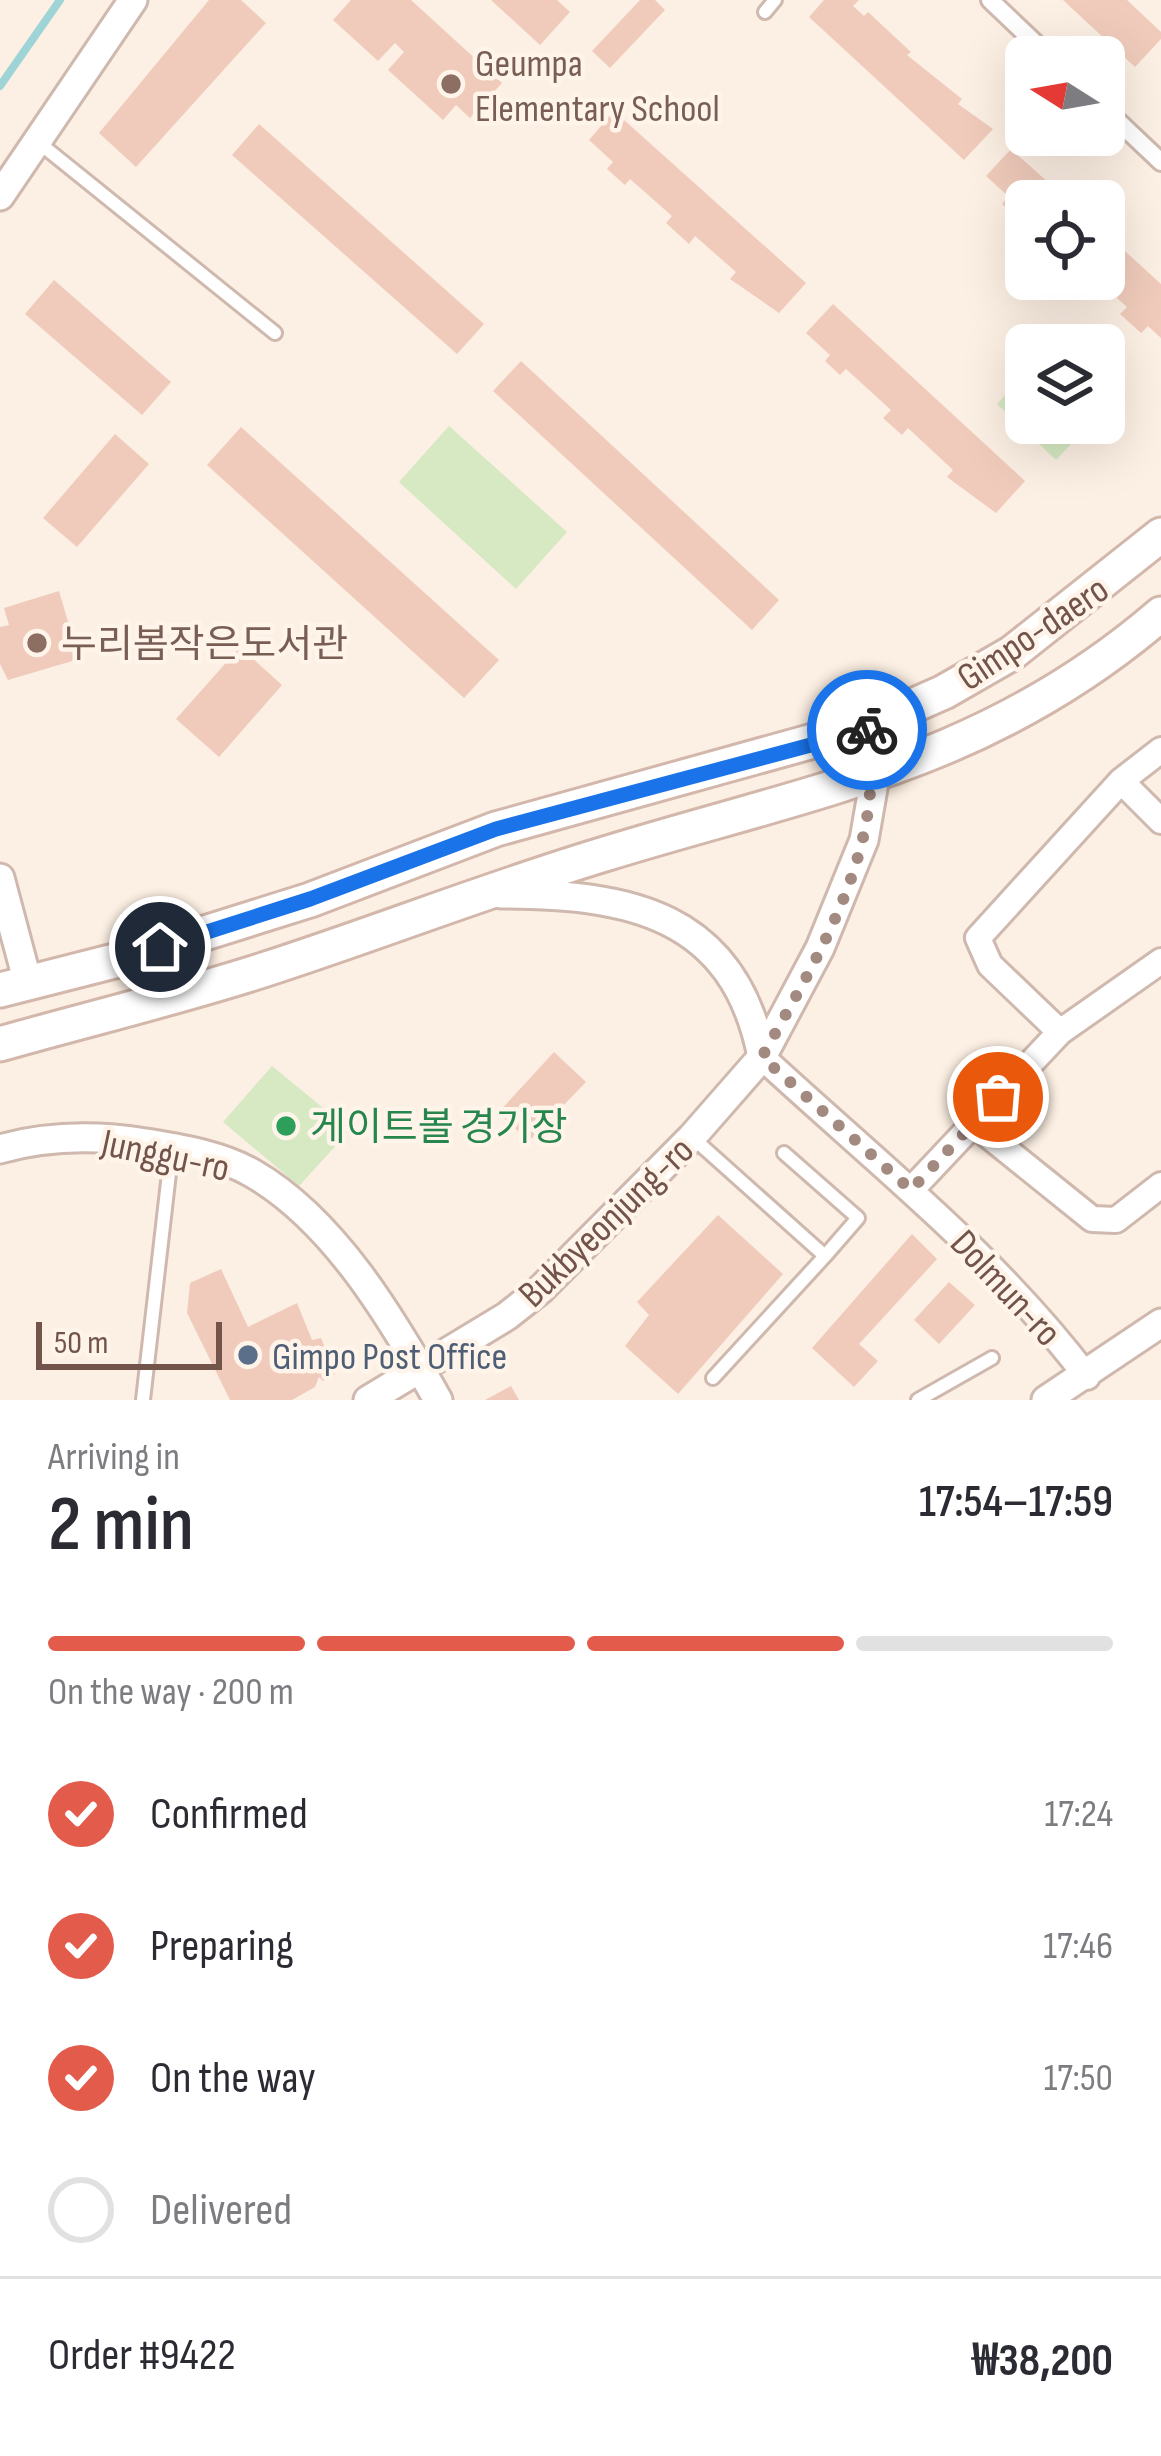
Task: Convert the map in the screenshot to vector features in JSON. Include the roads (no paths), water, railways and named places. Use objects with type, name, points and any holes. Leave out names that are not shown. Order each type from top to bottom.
[{"type":"main road","name":"Gimpo-daero","points":[[14,987],[310,899],[496,829],[866,726],[944,692],[1012,653],[1161,535]]},
{"type":"main road","name":"Gimpo-daero","points":[[0,1044],[262,971],[485,894],[875,777],[952,748],[1034,706],[1161,614]]},
{"type":"street","points":[[0,196],[133,0]]},
{"type":"street","points":[[990,0],[1028,36]]},
{"type":"street","points":[[1125,128],[1161,162]]},
{"type":"street","name":"Bukbyeonjung-ro","points":[[368,1400],[540,1290],[692,1137],[762,1057],[864,840],[875,777],[866,726]]},
{"type":"street","points":[[1060,1032],[990,965],[978,938],[1121,781],[1161,750]]},
{"type":"street","points":[[1121,781],[1161,820]]},
{"type":"street","points":[[0,878],[14,987]]},
{"type":"street","points":[[485,894],[563,894],[623,902],[660,915],[733,972],[754,1015],[762,1057]]},
{"type":"street","points":[[911,1190],[1060,1032],[1161,961]]},
{"type":"street","name":"Dolmun-ro","points":[[762,1057],[1029,1303],[1087,1377]]},
{"type":"street","points":[[974,1124],[1092,1220],[1116,1220],[1161,1185]]},
{"type":"street","name":"Junggu-ro","points":[[0,1149],[90,1136],[172,1148],[250,1172],[297,1205],[365,1287],[438,1400]]},
{"type":"street","name":"Dolmun-ro","points":[[1046,1400],[1087,1377],[1161,1323]]},
{"type":"lane","points":[[765,12],[776,0]]},
{"type":"lane","points":[[37,141],[275,333]]},
{"type":"lane","points":[[692,1137],[825,1256]]},
{"type":"lane","points":[[143,1400],[172,1148]]},
{"type":"lane","points":[[713,1378],[858,1218],[784,1153]]},
{"type":"lane","points":[[918,1400],[992,1358]]},
{"type":"waterway","points":[[0,86],[60,0]]},
{"type":"place","name":"Geumpa Elementary School","points":[[451,84]]},
{"type":"place","name":"누리봄작은도서관","points":[[37,643]]},
{"type":"place","name":"게이트볼 경기장","points":[[286,1126]]},
{"type":"place","name":"Gimpo Post Office","points":[[248,1355]]}]
